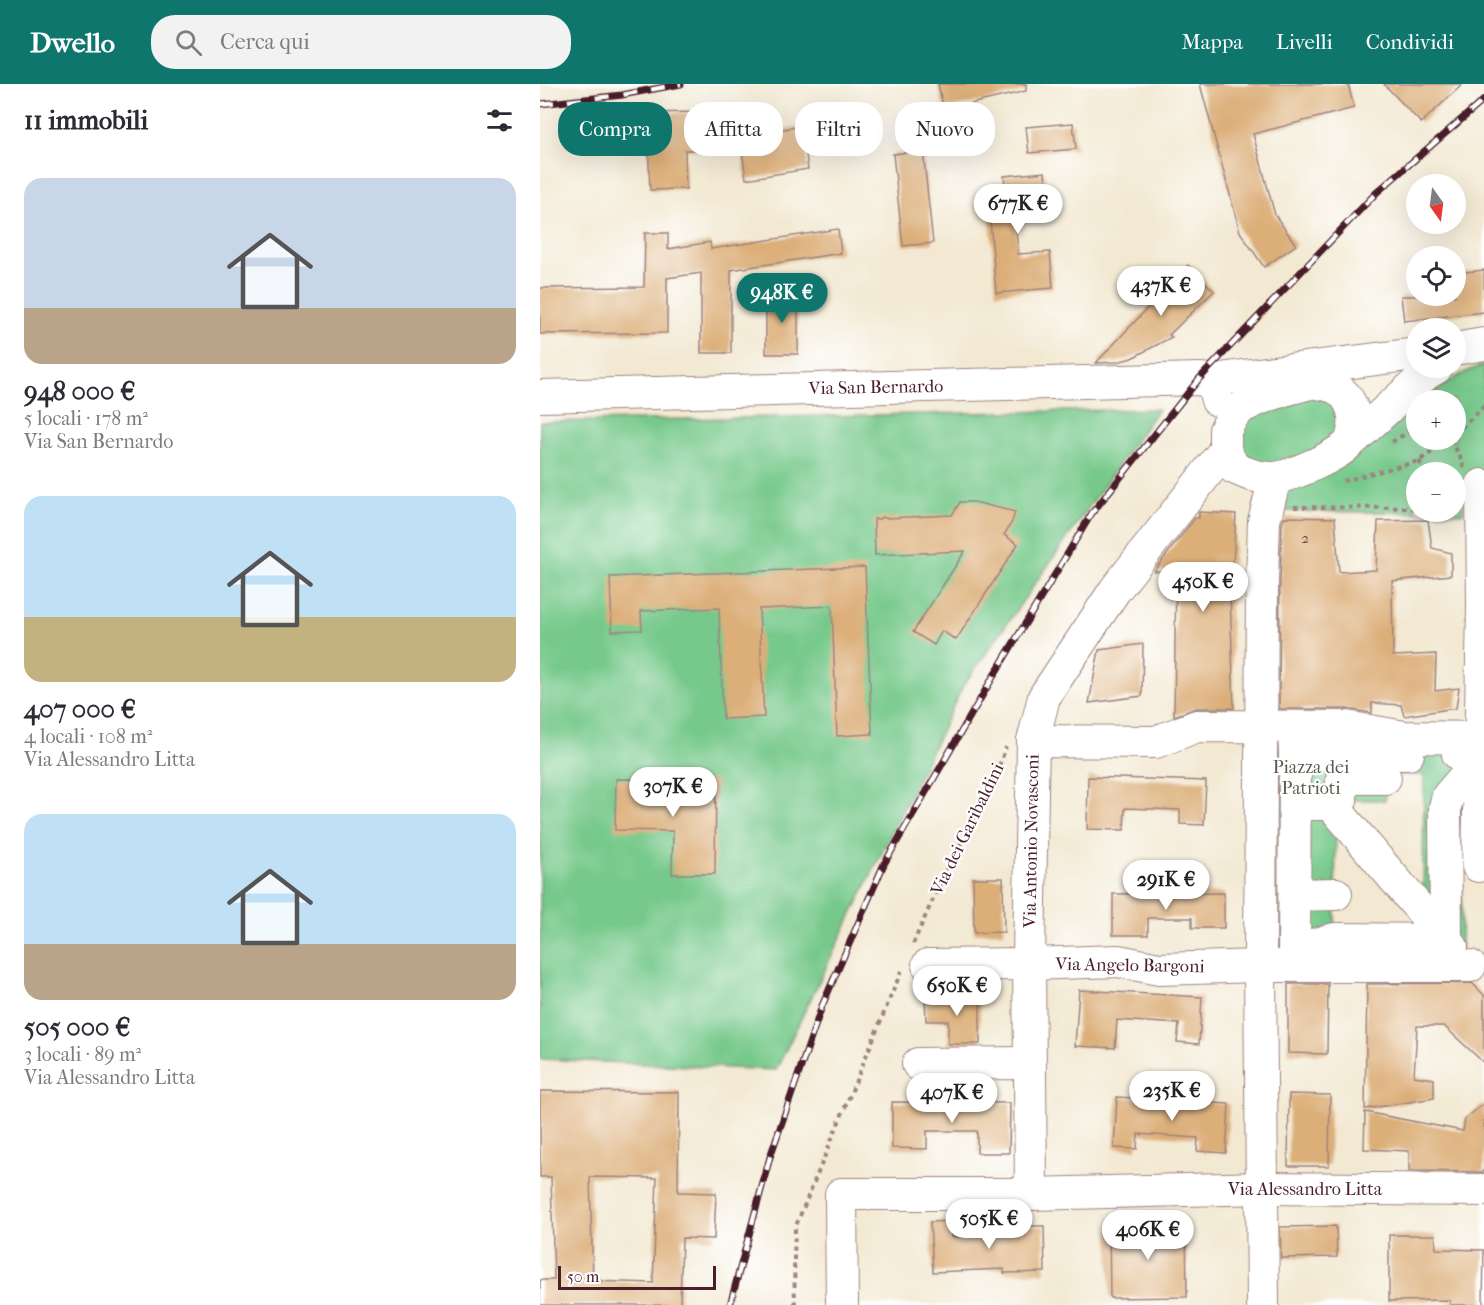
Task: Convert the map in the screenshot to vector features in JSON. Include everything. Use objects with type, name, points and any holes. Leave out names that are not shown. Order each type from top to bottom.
[{"type":"street","name":"Via San Bernardo","points":[[540,396],[1212,380],[1406,355]]},
{"type":"street","points":[[1261,727],[1197,726],[1156,742],[1022,738],[1044,697],[1115,590],[1228,449],[1233,416],[1242,407],[1284,390],[1406,361]]},
{"type":"street","points":[[1269,501],[1310,466],[1333,456],[1351,442],[1421,378]]},
{"type":"street","points":[[1212,380],[1228,449],[1269,501]]},
{"type":"street","points":[[1314,382],[1336,388],[1350,403],[1355,424],[1351,442]]},
{"type":"street","points":[[1228,449],[1255,477],[1269,501],[1262,582],[1260,966],[1263,1305]]},
{"type":"street","points":[[1435,846],[1478,856],[1483,738],[1482,485]]},
{"type":"street","points":[[1261,727],[1295,778],[1339,812],[1342,778],[1385,778]]},
{"type":"street","points":[[1294,958],[1295,778],[1346,728],[1405,737],[1483,738]]},
{"type":"street","name":"Via Antonio Novasconi","points":[[1022,738],[1030,964],[1031,1194]]},
{"type":"street","points":[[1261,780],[1424,765],[1468,754],[1467,774],[1448,796],[1435,846],[1438,953]]},
{"type":"street","points":[[1295,778],[1331,804],[1438,953],[1477,973]]},
{"type":"street","points":[[1295,894],[1336,894]]},
{"type":"street","points":[[1260,966],[1294,958],[1438,953]]},
{"type":"street","name":"Via Angelo Bargoni","points":[[915,958],[1030,964],[1118,961],[1159,969],[1260,966]]},
{"type":"street","points":[[918,1064],[1030,1063]]},
{"type":"street","name":"Via Alessandro Litta","points":[[842,1305],[841,1194],[1031,1194],[1263,1188],[1484,1190]]},
{"type":"path","points":[[1466,423],[1484,406]]},
{"type":"path","points":[[1343,481],[1419,461],[1434,450]]},
{"type":"path","points":[[1269,501],[1280,507],[1406,508]]},
{"type":"path","name":"Via dei Garibaldini","points":[[795,1305],[795,1228],[915,958],[946,870],[1022,738]]},
{"type":"green space","points":[[1484,365],[1484,481],[1466,483],[1466,462],[1406,462],[1406,512],[1279,511],[1284,493],[1362,446],[1406,413],[1406,450],[1466,450],[1466,390],[1437,390],[1454,378],[1466,378],[1468,371]]},
{"type":"green space","points":[[1314,393],[1341,408],[1341,437],[1306,457],[1257,467],[1235,447],[1249,415]]},
{"type":"green space","points":[[1158,409],[963,686],[776,1070],[540,1059],[540,422]]},
{"type":"green space","name":"Piazza dei Patrioti","points":[[1277,743],[1464,745],[1461,948],[1275,946]],"holes":[[[1386,775],[1424,775],[1423,914],[1445,940],[1335,939],[1336,800],[1385,800]]]},
{"type":"building","points":[[938,84],[1026,84],[1026,91],[979,102],[942,102]]},
{"type":"building","points":[[1200,84],[1348,84],[1354,108],[1253,134],[1275,215],[1296,245],[1264,267],[1240,232]]},
{"type":"building","points":[[1384,84],[1463,84],[1421,123]]},
{"type":"building","points":[[684,112],[686,189],[650,190],[649,156],[672,156],[672,113]]},
{"type":"building","points":[[1073,123],[1076,149],[1029,153],[1026,127]]},
{"type":"building","points":[[795,127],[795,156],[806,156],[808,169],[746,179],[743,156],[783,156],[783,129]]},
{"type":"building","points":[[893,154],[895,156],[924,156],[933,243],[903,246]]},
{"type":"building","points":[[1045,172],[1049,212],[1015,215],[1018,254],[1050,252],[1053,288],[996,293],[988,195],[1006,194],[1004,176]]},
{"type":"building","points":[[838,229],[841,253],[731,270],[731,353],[701,353],[701,273],[667,278],[667,333],[540,334],[540,288],[644,287],[645,233],[668,233],[668,249],[710,242],[711,249]]},
{"type":"building","points":[[1188,265],[1214,291],[1169,335],[1172,337],[1132,358],[1117,362],[1096,363]]},
{"type":"building","points":[[1484,270],[1484,312],[1431,318],[1406,318],[1404,321],[1401,296],[1406,296],[1406,306],[1466,306],[1466,272]]},
{"type":"building","points":[[766,294],[798,294],[798,354],[766,354]]},
{"type":"building","points":[[960,502],[974,502],[1015,512],[1004,535],[1018,544],[956,640],[942,631],[934,645],[913,632],[965,551],[875,555],[874,519],[952,515]]},
{"type":"building","points":[[1199,512],[1236,514],[1233,563],[1229,563],[1234,708],[1197,708],[1174,716],[1176,571],[1154,571],[1195,518],[1199,518]]},
{"type":"building","points":[[1284,517],[1335,518],[1339,572],[1376,570],[1378,521],[1428,522],[1432,548],[1451,553],[1451,575],[1392,581],[1393,656],[1436,654],[1435,691],[1459,688],[1456,708],[1404,716],[1401,705],[1372,703],[1372,713],[1346,709],[1279,709],[1282,524]]},
{"type":"building","points":[[865,567],[872,734],[837,736],[832,606],[759,609],[764,717],[723,719],[719,608],[641,611],[642,630],[612,631],[610,577]]},
{"type":"building","points":[[1143,644],[1142,696],[1089,703],[1099,650]]},
{"type":"building","points":[[1088,777],[1206,781],[1204,825],[1180,824],[1180,810],[1125,808],[1124,830],[1087,829]]},
{"type":"building","points":[[616,779],[716,780],[715,874],[672,874],[673,831],[615,830]]},
{"type":"building","points":[[973,878],[1003,878],[1004,932],[974,933]]},
{"type":"building","points":[[1224,893],[1224,928],[1192,928],[1192,918],[1148,918],[1148,935],[1113,935],[1113,894]]},
{"type":"building","points":[[1472,983],[1484,995],[1484,1063],[1444,1026],[1417,1026],[1414,1076],[1434,1079],[1434,1098],[1365,1109],[1367,984]]},
{"type":"building","points":[[1288,984],[1328,984],[1327,1054],[1288,1053]]},
{"type":"building","points":[[1079,990],[1202,997],[1199,1044],[1177,1042],[1179,1024],[1117,1020],[1115,1048],[1075,1046]]},
{"type":"building","points":[[948,995],[980,995],[980,1044],[948,1044],[948,1021],[926,1021],[925,998],[948,997]]},
{"type":"building","points":[[540,1091],[679,1092],[678,1192],[716,1193],[714,1239],[682,1238],[680,1305],[540,1305],[540,1280],[554,1280],[551,1177],[540,1177]],"holes":[[[590,1177],[657,1178],[653,1283],[593,1281]]]},
{"type":"building","points":[[1289,1094],[1330,1095],[1329,1166],[1288,1166]]},
{"type":"building","points":[[1117,1097],[1229,1104],[1226,1153],[1197,1151],[1198,1138],[1138,1134],[1137,1149],[1114,1148]]},
{"type":"building","points":[[892,1102],[1010,1103],[1009,1153],[977,1153],[977,1131],[927,1131],[927,1149],[892,1148]]},
{"type":"building","points":[[1484,1103],[1484,1172],[1409,1171],[1409,1151],[1364,1149],[1365,1112],[1463,1131],[1465,1119]]},
{"type":"building","points":[[951,1221],[952,1237],[1004,1234],[1004,1226],[1044,1226],[1045,1272],[1004,1273],[1004,1269],[933,1272],[930,1222]]},
{"type":"building","points":[[1186,1223],[1187,1297],[1110,1298],[1109,1225]]},
{"type":"building","points":[[1336,1226],[1337,1257],[1281,1258],[1280,1227]]},
{"type":"building","points":[[1389,1235],[1435,1235],[1436,1249],[1484,1250],[1483,1305],[1450,1305],[1450,1300],[1389,1301]]},
{"type":"railway","points":[[540,104],[622,95],[681,84]]},
{"type":"railway","points":[[730,1305],[770,1157],[822,1006],[884,864],[1092,513],[1199,379],[1376,193],[1484,100]]}]
